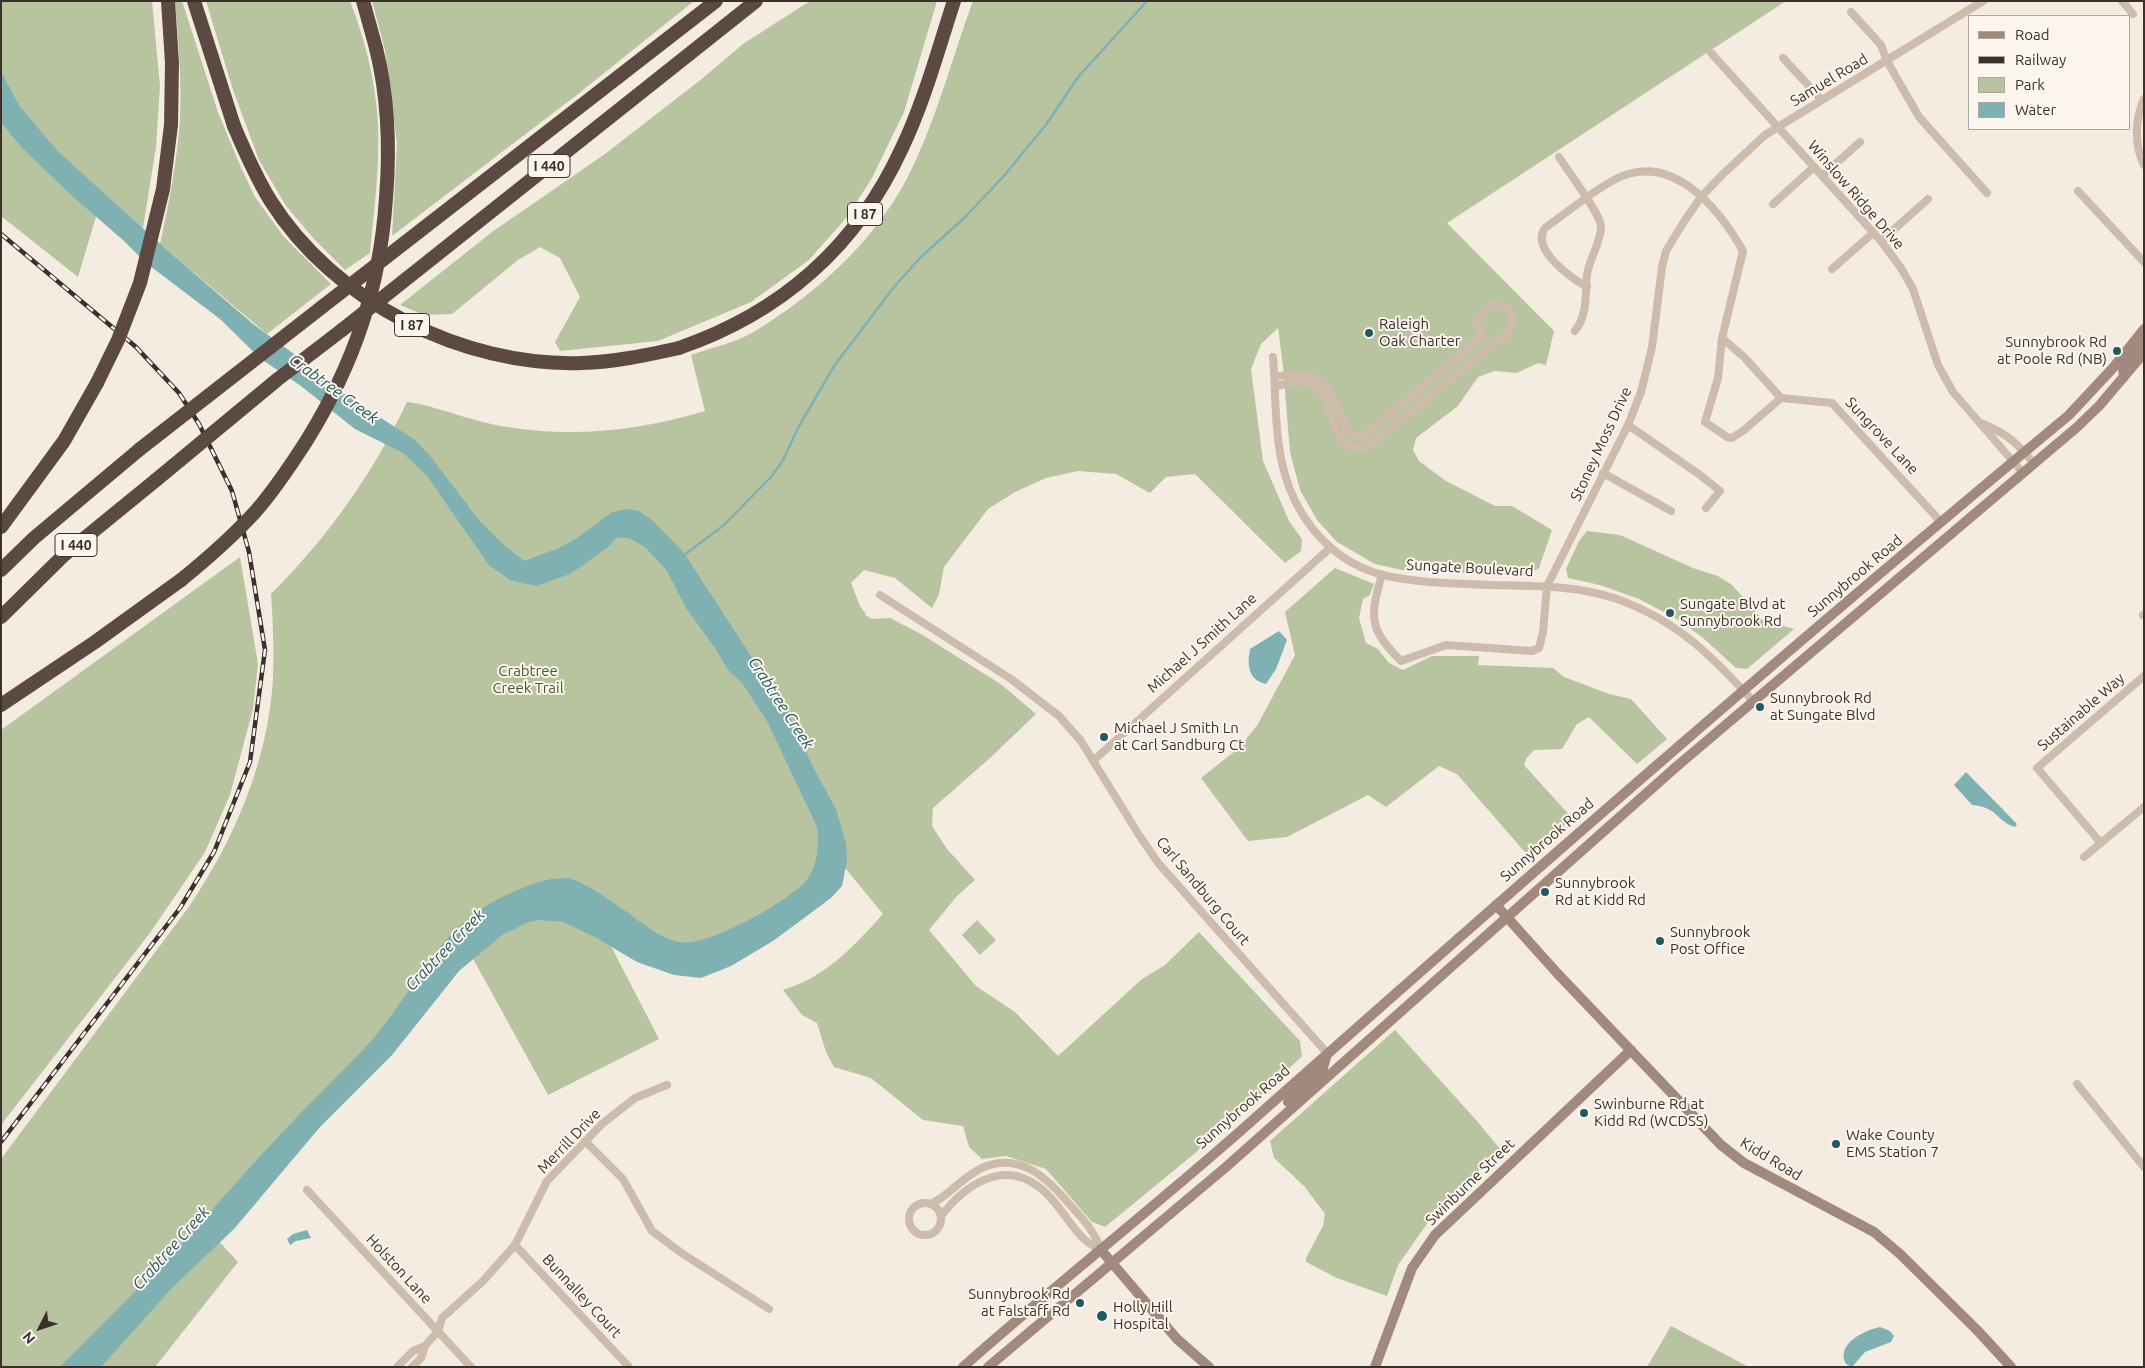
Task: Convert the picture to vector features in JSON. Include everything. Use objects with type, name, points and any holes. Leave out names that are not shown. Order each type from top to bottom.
[{"type":"highway","points":[[1,527],[64,440],[97,383],[118,340],[140,283],[163,189],[171,125],[172,63],[168,1]]},
{"type":"highway","name":"I 87","points":[[194,1],[234,126],[259,180],[271,202],[295,233],[329,268],[350,286],[400,319],[463,346],[507,357],[542,362],[582,363],[631,358],[679,348],[737,324],[774,302],[810,274],[839,247],[862,218],[886,180],[902,148],[954,1]]},
{"type":"highway","points":[[1,705],[95,642],[218,550],[256,510],[288,470],[325,411],[345,372],[365,318],[384,234],[388,172],[387,119],[380,64],[363,1]]},
{"type":"highway","name":"I 440","points":[[1,570],[34,538],[140,449],[716,1]]},
{"type":"highway","name":"I 440","points":[[1,617],[64,555],[278,379],[756,1]]},
{"type":"main road","name":"Sunnybrook Road","points":[[964,1367],[1234,1136],[1743,689],[2082,402],[2112,369],[2144,329]]},
{"type":"main road","points":[[2124,377],[2122,369],[2144,342]]},
{"type":"main road","name":"Sunnybrook Road","points":[[988,1367],[1226,1166],[1676,767],[2076,428],[2144,353]]},
{"type":"main road","name":"Kidd Road","points":[[1496,905],[1701,1126],[1744,1163],[1874,1232],[1900,1254],[1977,1330],[2011,1367]]},
{"type":"main road","name":"Swinburne Street","points":[[1375,1367],[1412,1268],[1435,1235],[1631,1050]]},
{"type":"main road","points":[[1280,1118],[1287,1103],[1323,1068],[1327,1053]]},
{"type":"main road","points":[[1101,1250],[1177,1339],[1209,1367]]},
{"type":"street","name":"Samuel Road","points":[[1701,197],[1733,164],[1778,126],[1983,1]]},
{"type":"street","points":[[2122,1],[2133,14]]},
{"type":"street","points":[[1851,12],[1881,45],[1887,61],[1919,118],[1987,193]]},
{"type":"street","name":"Winslow Ridge Drive","points":[[1712,53],[1881,241],[1912,289],[1938,365],[1949,385],[2023,473]]},
{"type":"street","points":[[1783,58],[1821,99]]},
{"type":"street","points":[[2144,99],[2137,121],[2139,155],[2144,165]]},
{"type":"street","points":[[1822,176],[1860,142]]},
{"type":"street","points":[[1559,156],[1599,220],[1601,227],[1587,274],[1587,288],[1581,323],[1575,331]]},
{"type":"street","points":[[1774,204],[1814,167]]},
{"type":"street","points":[[1587,288],[1565,273],[1546,251],[1540,241],[1545,228],[1586,199],[1627,174],[1651,170],[1676,178],[1701,197],[1731,230],[1743,251],[1722,338],[1718,378],[1705,422],[1727,437],[1732,438],[1781,398],[1744,357],[1722,338]]},
{"type":"street","points":[[2078,191],[2144,262]]},
{"type":"street","name":"Stoney Moss Drive","points":[[1547,586],[1628,425],[1648,369],[1666,251],[1701,197]]},
{"type":"street","points":[[1881,241],[1928,199]]},
{"type":"street","points":[[1832,269],[1873,233]]},
{"type":"street","points":[[1275,376],[1312,376],[1323,383],[1330,390],[1349,434],[1363,437],[1483,335],[1474,320],[1490,304],[1502,304],[1510,311],[1513,320],[1508,333],[1367,446],[1356,449],[1346,444],[1336,432],[1322,395],[1311,384],[1300,382],[1276,386]]},
{"type":"street","name":"Sungate Boulevard","points":[[1273,357],[1280,456],[1284,474],[1299,510],[1316,534],[1330,548],[1344,558],[1382,574],[1413,580],[1547,586],[1618,599],[1654,616],[1699,645],[1718,662],[1754,702]]},
{"type":"street","name":"Sungrove Lane","points":[[1781,398],[1832,403],[1941,522]]},
{"type":"street","name":"Winslow Ridge Drive","points":[[1981,423],[2008,437],[2025,452],[2034,464]]},
{"type":"street","points":[[1628,425],[1720,491],[1706,508]]},
{"type":"street","points":[[1603,473],[1671,512]]},
{"type":"street","name":"Michael J Smith Lane","points":[[1093,761],[1330,548]]},
{"type":"street","points":[[1382,574],[1373,605],[1375,626],[1386,646],[1401,661],[1446,645],[1532,651],[1540,648],[1547,586]]},
{"type":"street","name":"Carl Sandburg Court","points":[[880,595],[1036,696],[1059,716],[1081,741],[1139,836],[1164,870],[1327,1053]]},
{"type":"street","name":"Sustainable Way","points":[[2101,843],[2037,768],[2144,676]]},
{"type":"street","points":[[2084,857],[2144,807]]},
{"type":"street","points":[[2077,1084],[2144,1168]]},
{"type":"street","name":"Merrill Drive","points":[[425,1346],[438,1331],[442,1318],[483,1281],[515,1245],[547,1181],[602,1124],[635,1098],[667,1085]]},
{"type":"street","points":[[585,1141],[623,1179],[652,1231],[683,1254],[769,1309]]},
{"type":"street","points":[[931,1204],[939,1211],[941,1216],[940,1226],[932,1234],[921,1234],[912,1228],[910,1216],[914,1208],[922,1203],[931,1204],[940,1200],[968,1175],[986,1166],[1003,1162],[1021,1165],[1038,1172],[1053,1185],[1095,1233],[1101,1250]]},
{"type":"street","points":[[941,1216],[968,1190],[985,1178],[1015,1176],[1040,1188],[1085,1241],[1101,1250]]},
{"type":"street","name":"Holston Lane","points":[[306,1190],[471,1367]]},
{"type":"street","name":"Bunnalley Court","points":[[515,1245],[629,1367]]},
{"type":"street","points":[[397,1367],[413,1351],[425,1346]]},
{"type":"street","points":[[412,1367],[420,1358],[425,1346]]},
{"type":"green space","points":[[1,1],[152,1],[160,86],[156,147],[143,228],[58,151],[19,105],[1,71]]},
{"type":"green space","points":[[175,1],[182,1],[218,112],[255,197],[284,237],[331,284],[267,334],[160,244],[172,182],[180,119],[180,75]]},
{"type":"green space","points":[[206,1],[350,1],[365,46],[372,77],[377,109],[378,156],[370,253],[345,270],[314,239],[286,206],[259,160],[233,90]]},
{"type":"green space","points":[[372,1],[694,1],[578,94],[392,236],[397,144],[385,50]]},
{"type":"green space","points":[[810,1],[937,1],[904,112],[872,178],[847,217],[809,260],[751,302],[658,341],[560,351],[555,342],[580,297],[560,258],[540,247],[518,260],[452,314],[424,315],[400,305],[492,232],[605,154],[703,78],[743,44]]},
{"type":"green space","name":"Crabtree Creek Trail","points":[[973,1],[1786,1],[1447,223],[1554,331],[1546,365],[1538,363],[1517,373],[1494,371],[1478,377],[1458,406],[1416,438],[1413,450],[1419,461],[1446,481],[1495,506],[1512,506],[1552,530],[1539,568],[1526,576],[1402,570],[1375,564],[1337,542],[1317,520],[1300,490],[1290,452],[1278,328],[1261,344],[1251,369],[1263,461],[1289,521],[1302,539],[1301,551],[1285,563],[1195,474],[1166,477],[1150,493],[1116,474],[1078,471],[1046,478],[1015,492],[988,509],[944,567],[939,594],[932,608],[895,578],[864,570],[851,583],[865,615],[872,619],[890,618],[921,634],[1002,685],[1036,714],[933,808],[932,826],[947,849],[975,880],[957,896],[929,930],[976,986],[1015,1012],[1058,1056],[1142,979],[1165,965],[1199,932],[1300,1041],[1302,1056],[1194,1154],[1105,1227],[1092,1222],[1046,1169],[1006,1156],[982,1159],[969,1147],[963,1126],[923,1120],[871,1078],[834,1067],[826,1052],[817,1023],[802,1015],[783,990],[826,969],[850,949],[883,914],[841,863],[718,966],[597,919],[659,1039],[548,1095],[466,946],[213,1235],[238,1262],[155,1367],[1,1367],[1,1159],[188,908],[220,855],[234,827],[256,769],[270,709],[273,678],[271,594],[330,527],[364,480],[407,402],[428,406],[470,419],[518,429],[572,432],[599,431],[652,424],[705,411],[691,355],[745,337],[801,300],[847,259],[867,237],[902,188],[924,142]]},
{"type":"green space","points":[[1,101],[98,210],[78,277],[1,216]]},
{"type":"green space","points":[[1587,531],[1620,535],[1693,568],[1718,576],[1732,585],[1763,620],[1794,629],[1747,669],[1736,668],[1702,637],[1677,619],[1639,599],[1600,585],[1568,578],[1566,569],[1579,541]]},
{"type":"green space","points":[[240,557],[258,664],[253,709],[230,795],[205,852],[150,933],[1,1125],[1,730]]},
{"type":"green space","points":[[1335,568],[1374,584],[1370,595],[1363,599],[1359,618],[1366,643],[1378,649],[1389,663],[1403,670],[1432,656],[1479,656],[1478,665],[1553,668],[1564,677],[1609,694],[1631,699],[1667,739],[1637,764],[1589,717],[1577,724],[1562,749],[1534,750],[1526,759],[1524,765],[1572,818],[1530,858],[1457,774],[1439,766],[1386,807],[1368,795],[1287,837],[1248,841],[1201,778],[1240,747],[1258,724],[1295,655],[1285,612]]},
{"type":"green space","points":[[977,920],[996,940],[980,955],[962,935]]},
{"type":"green space","points":[[1395,1030],[1501,1150],[1436,1211],[1398,1265],[1387,1296],[1337,1278],[1306,1262],[1306,1258],[1323,1226],[1325,1214],[1304,1186],[1274,1158],[1270,1141]]},
{"type":"green space","points":[[1671,1326],[1749,1367],[1647,1367]]},
{"type":"water","name":"Crabtree Creek","points":[[1,71],[19,105],[58,151],[166,249],[253,324],[298,357],[338,390],[415,440],[431,457],[478,519],[505,546],[524,561],[559,548],[577,538],[612,512],[627,509],[639,511],[653,521],[684,553],[788,713],[813,767],[836,809],[846,844],[847,861],[842,886],[831,898],[773,941],[731,966],[701,978],[674,975],[637,962],[595,937],[563,922],[539,920],[529,922],[502,935],[459,971],[392,1055],[320,1127],[234,1229],[172,1288],[101,1367],[60,1367],[171,1255],[277,1138],[365,1048],[383,1027],[429,962],[463,923],[485,907],[511,893],[544,880],[566,878],[594,890],[665,937],[680,942],[692,942],[708,938],[746,922],[796,891],[813,870],[817,856],[818,834],[817,827],[767,721],[742,683],[728,670],[715,648],[686,608],[667,571],[645,547],[629,538],[616,538],[607,548],[570,574],[536,586],[510,580],[489,565],[427,476],[403,453],[355,429],[301,386],[261,359],[220,319],[146,263],[22,148],[1,122]]},
{"type":"water","points":[[1279,631],[1287,640],[1276,669],[1266,684],[1255,679],[1250,671],[1250,649]]},
{"type":"water","points":[[1966,772],[2017,824],[2015,827],[1987,808],[1972,805],[1954,785]]},
{"type":"water","points":[[307,1230],[311,1238],[296,1241],[290,1245],[287,1239],[293,1234]]},
{"type":"water","points":[[1880,1327],[1890,1331],[1894,1336],[1891,1342],[1865,1352],[1852,1367],[1846,1364],[1844,1357],[1848,1344],[1867,1331]]},
{"type":"waterway","points":[[683,556],[724,525],[771,477],[782,462],[798,428],[834,366],[894,287],[921,257],[964,218],[1003,177],[1045,126],[1079,76],[1147,1]]},
{"type":"railway","points":[[1,234],[136,347],[179,393],[199,424],[232,491],[249,552],[265,650],[250,762],[214,852],[180,908],[1,1142]]},
{"type":"place","name":"Raleigh Oak Charter","points":[[1369,333]]},
{"type":"place","name":"Sunnybrook Rd at Poole Rd (NB)","points":[[2117,351]]},
{"type":"place","name":"Sungate Blvd at Sunnybrook Rd","points":[[1670,613]]},
{"type":"place","name":"Sunnybrook Rd at Sungate Blvd","points":[[1760,707]]},
{"type":"place","name":"Michael J Smith Ln at Carl Sandburg Ct","points":[[1104,737]]},
{"type":"place","name":"Sunnybrook Rd at Kidd Rd","points":[[1545,892]]},
{"type":"place","name":"Sunnybrook Post Office","points":[[1660,941]]},
{"type":"place","name":"Swinburne Rd at Kidd Rd (WCDSS)","points":[[1584,1113]]},
{"type":"place","name":"Wake County EMS Station 7","points":[[1836,1144]]},
{"type":"place","name":"Sunnybrook Rd at Falstaff Rd","points":[[1080,1303]]},
{"type":"place","name":"Holly Hill Hospital","points":[[1102,1316]]}]
